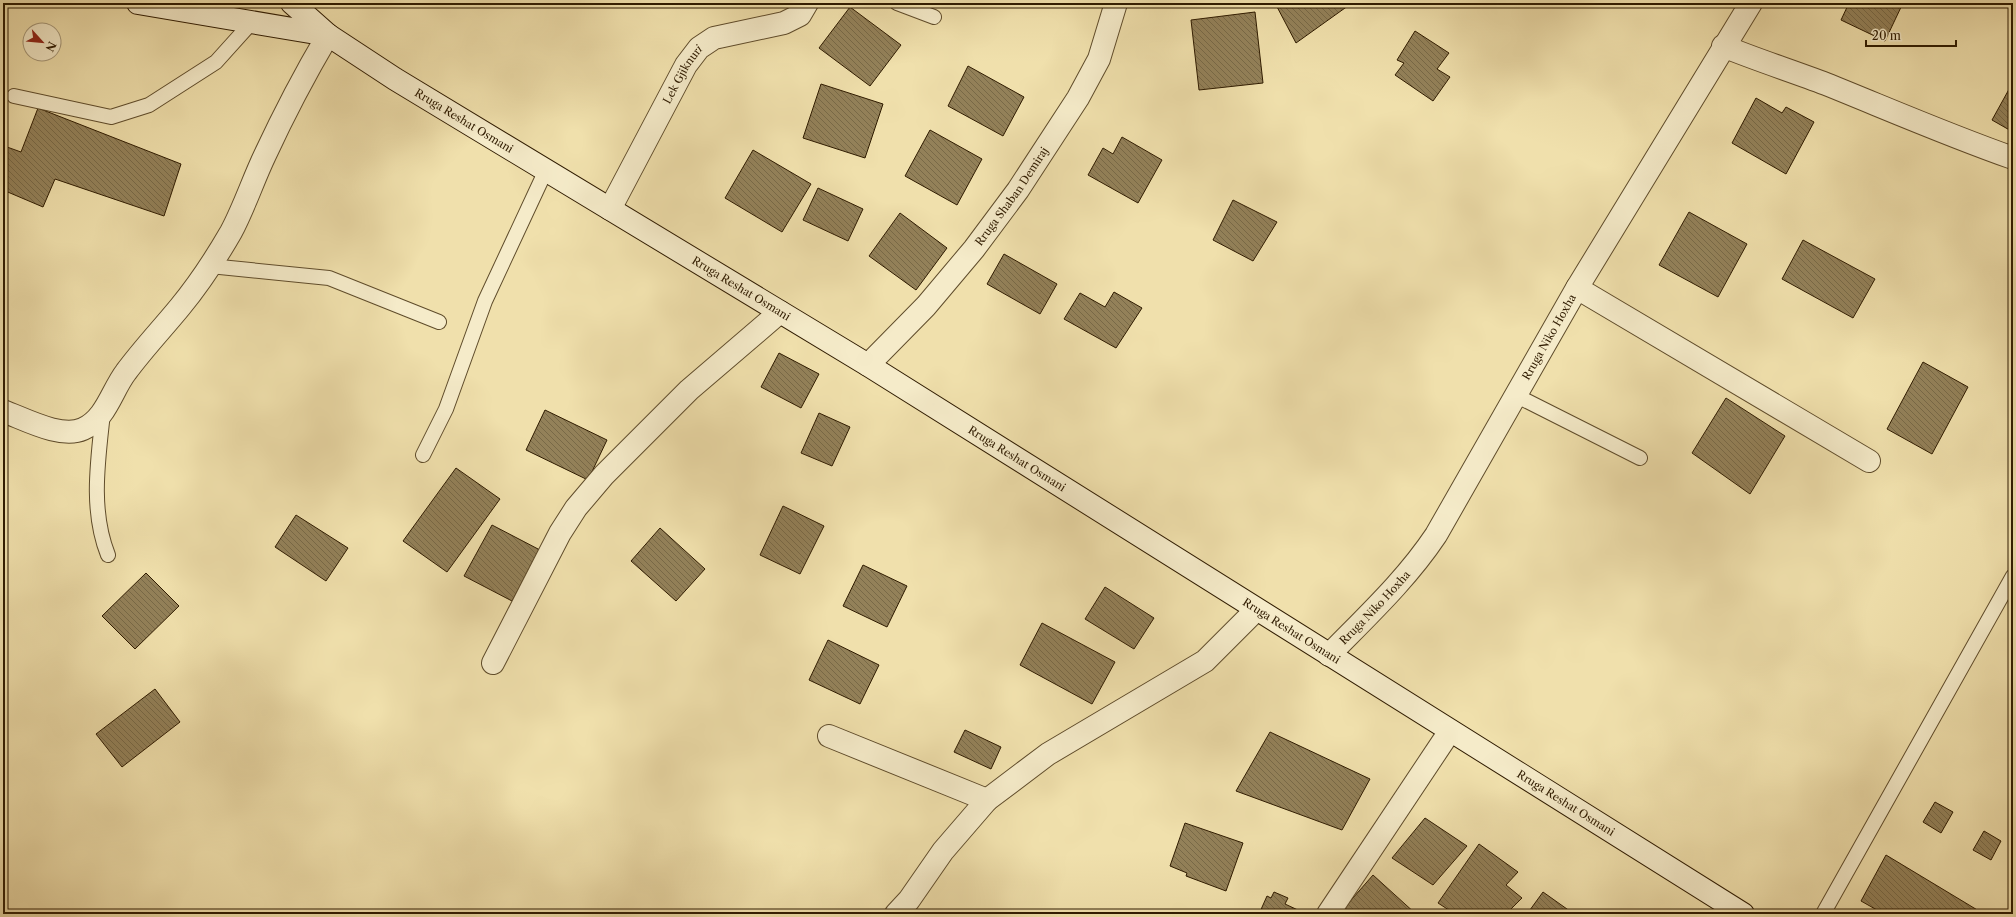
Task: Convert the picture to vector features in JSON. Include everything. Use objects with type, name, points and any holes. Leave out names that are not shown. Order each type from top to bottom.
[{"type":"street","name":"Rruga Reshat Osmani","points":[[292,3],[328,35],[399,81],[868,365],[1256,610],[1743,914]]},
{"type":"street","name":"Lek Gjiknuri","points":[[610,209],[686,65],[699,48],[714,38],[784,23],[800,15],[807,3]]},
{"type":"street","name":"Rruga Shaban Demiraj","points":[[868,365],[926,306],[974,249],[1018,190],[1078,98],[1088,79],[1098,59],[1116,3]]},
{"type":"street","name":"Rruga Niko Hoxha","points":[[1329,655],[1421,558],[1436,535],[1577,288],[1751,3]]},
{"type":"street","points":[[3,411],[45,427],[67,433],[84,429],[103,413],[122,378],[145,346],[181,306],[210,266],[232,231],[264,155],[304,77],[328,35],[151,4]]},
{"type":"street","points":[[1724,46],[1760,61],[1825,84],[1946,134],[2013,158]]},
{"type":"street","points":[[1577,288],[1869,461]]},
{"type":"street","points":[[493,663],[560,533],[576,508],[604,475],[689,390],[780,312]]},
{"type":"street","points":[[896,914],[909,900],[943,851],[987,800],[1048,754],[1205,661],[1256,610]]},
{"type":"street","points":[[1328,914],[1450,731]]},
{"type":"street","points":[[829,736],[987,800]]},
{"type":"lane","points":[[897,3],[934,17]]},
{"type":"lane","points":[[14,96],[110,117],[143,107],[149,105],[216,62],[252,22]]},
{"type":"lane","points":[[422,455],[446,409],[485,301],[546,170]]},
{"type":"lane","points":[[210,266],[329,278],[439,322]]},
{"type":"lane","points":[[1515,395],[1640,458]]},
{"type":"lane","points":[[103,413],[97,466],[97,503],[101,536],[108,555]]},
{"type":"lane","points":[[1823,914],[2013,576]]},
{"type":"building","points":[[1275,3],[1352,3],[1296,43]]},
{"type":"building","points":[[1849,3],[1903,3],[1885,41],[1841,20]]},
{"type":"building","points":[[850,7],[901,45],[870,86],[819,48]]},
{"type":"building","points":[[1255,12],[1263,83],[1199,90],[1191,20]]},
{"type":"building","points":[[1415,31],[1449,53],[1437,69],[1450,77],[1433,101],[1395,75],[1404,63],[1397,60]]},
{"type":"building","points":[[968,66],[1024,97],[1003,136],[948,106]]},
{"type":"building","points":[[2013,82],[2013,132],[1992,120]]},
{"type":"building","points":[[821,84],[883,104],[865,158],[803,138]]},
{"type":"building","points":[[1756,98],[1782,113],[1786,107],[1814,122],[1786,174],[1732,143]]},
{"type":"building","points":[[38,108],[181,164],[164,216],[55,179],[43,207],[3,190],[3,155],[7,147],[21,152]]},
{"type":"building","points":[[930,130],[982,159],[957,205],[905,176]]},
{"type":"building","points":[[1122,137],[1162,160],[1138,203],[1088,175],[1103,148],[1113,154]]},
{"type":"building","points":[[753,150],[811,184],[782,232],[725,198]]},
{"type":"building","points":[[818,188],[863,209],[848,241],[803,220]]},
{"type":"building","points":[[1233,200],[1277,222],[1253,261],[1213,240]]},
{"type":"building","points":[[1689,212],[1747,244],[1718,297],[1659,265]]},
{"type":"building","points":[[900,213],[947,248],[916,290],[869,256]]},
{"type":"building","points":[[1803,240],[1875,279],[1853,318],[1782,279]]},
{"type":"building","points":[[1004,254],[1057,284],[1040,314],[987,284]]},
{"type":"building","points":[[1114,292],[1142,308],[1116,348],[1064,319],[1080,293],[1105,307]]},
{"type":"building","points":[[779,353],[819,374],[801,408],[761,387]]},
{"type":"building","points":[[1923,362],[1968,387],[1932,454],[1887,429]]},
{"type":"building","points":[[1726,398],[1785,436],[1750,494],[1692,453]]},
{"type":"building","points":[[545,410],[607,440],[588,480],[526,450]]},
{"type":"building","points":[[819,413],[850,427],[832,466],[801,453]]},
{"type":"building","points":[[456,468],[500,499],[447,572],[403,541]]},
{"type":"building","points":[[783,506],[824,526],[800,574],[760,555]]},
{"type":"building","points":[[296,515],[348,548],[326,581],[275,547]]},
{"type":"building","points":[[492,525],[540,550],[512,601],[464,576]]},
{"type":"building","points":[[660,528],[705,569],[676,601],[631,561]]},
{"type":"building","points":[[863,565],[907,586],[887,627],[843,606]]},
{"type":"building","points":[[146,573],[179,606],[135,649],[102,616]]},
{"type":"building","points":[[1105,587],[1154,618],[1134,649],[1085,619]]},
{"type":"building","points":[[1042,623],[1115,662],[1092,704],[1020,665]]},
{"type":"building","points":[[828,640],[879,665],[860,704],[809,680]]},
{"type":"building","points":[[155,689],[180,722],[122,767],[96,734]]},
{"type":"building","points":[[965,730],[1001,747],[991,769],[954,752]]},
{"type":"building","points":[[1270,732],[1370,779],[1342,830],[1236,791]]},
{"type":"building","points":[[1935,802],[1953,812],[1941,833],[1923,822]]},
{"type":"building","points":[[1425,818],[1467,846],[1433,885],[1392,858]]},
{"type":"building","points":[[1185,823],[1243,843],[1226,891],[1186,876],[1187,873],[1170,866]]},
{"type":"building","points":[[1984,831],[2001,841],[1991,860],[1973,850]]},
{"type":"building","points":[[1479,844],[1518,872],[1506,885],[1522,898],[1506,914],[1455,914],[1438,903]]},
{"type":"building","points":[[1886,855],[1984,914],[1884,914],[1861,901]]},
{"type":"building","points":[[1373,875],[1416,914],[1339,914]]},
{"type":"building","points":[[1274,892],[1288,898],[1285,904],[1300,911],[1299,914],[1259,914],[1267,896],[1271,898]]},
{"type":"building","points":[[1543,892],[1574,914],[1527,914]]}]
